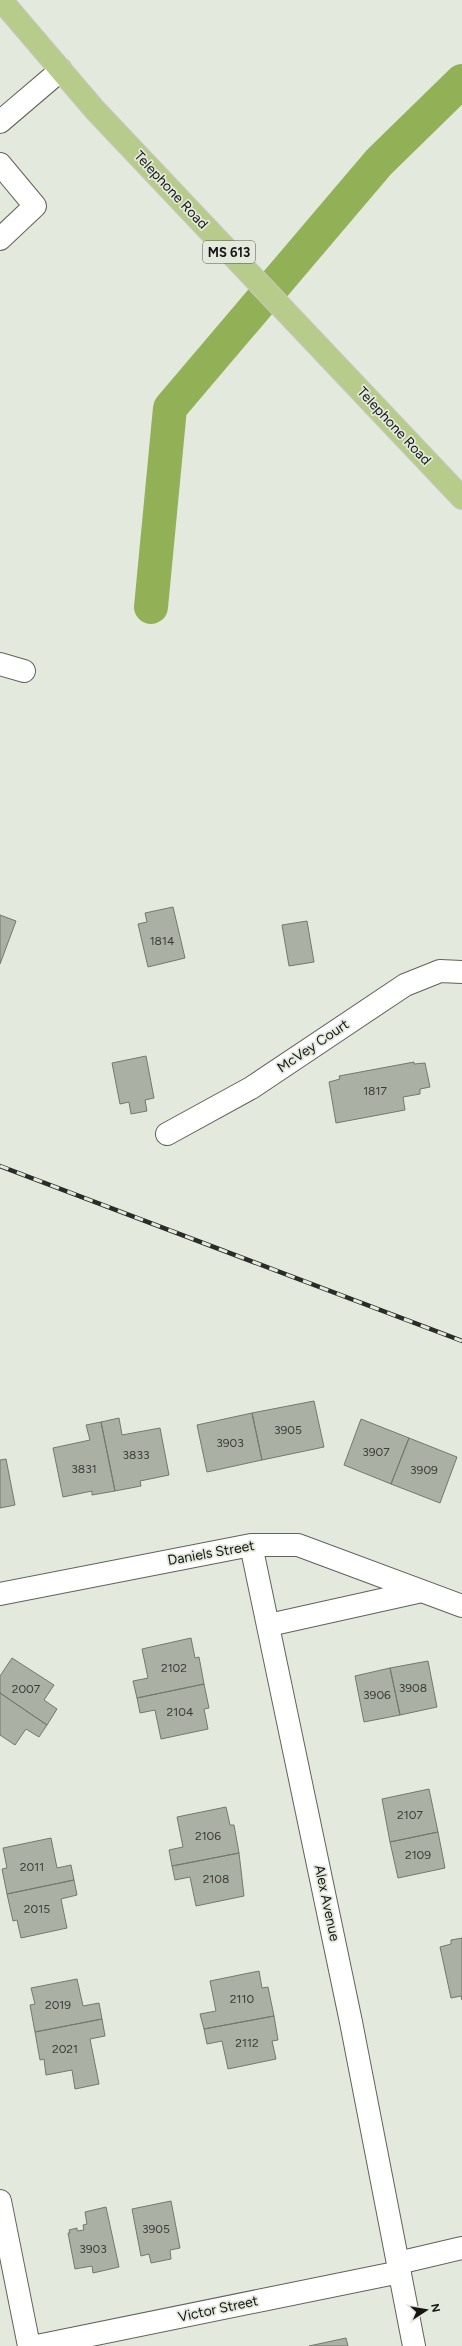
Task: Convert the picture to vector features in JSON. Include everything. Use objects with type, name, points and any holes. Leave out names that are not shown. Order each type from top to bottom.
[{"type":"main road","name":"Telephone Road","points":[[1,0],[95,110],[462,498]]},
{"type":"street","points":[[0,122],[62,70]]},
{"type":"street","points":[[0,164],[35,206],[0,239]]},
{"type":"street","points":[[0,664],[24,671]]},
{"type":"street","name":"McVey Court","points":[[167,1134],[251,1088],[405,985],[440,971],[462,972]]},
{"type":"street","name":"Daniels Street","points":[[0,1594],[251,1545],[298,1545],[462,1606]]},
{"type":"street","name":"Alex Avenue","points":[[251,1545],[352,2022],[414,2346]]},
{"type":"street","points":[[269,1625],[422,1591]]},
{"type":"street","points":[[0,2201],[29,2346]]},
{"type":"street","name":"Victor Street","points":[[37,2346],[399,2267],[462,2248]]},
{"type":"building","points":[[173,907],[185,958],[148,967],[138,924],[147,922],[145,913]]},
{"type":"building","points":[[0,915],[16,921],[0,964]]},
{"type":"building","points":[[307,921],[314,962],[289,966],[282,925]]},
{"type":"building","points":[[146,1056],[154,1098],[145,1100],[147,1111],[131,1114],[129,1102],[120,1104],[112,1063]]},
{"type":"building","points":[[414,1062],[414,1064],[425,1063],[430,1087],[420,1089],[420,1094],[403,1097],[405,1110],[336,1123],[329,1082],[340,1079],[339,1076]]},
{"type":"building","points":[[314,1401],[324,1447],[262,1460],[252,1413]]},
{"type":"building","points":[[252,1413],[262,1460],[207,1472],[197,1425]]},
{"type":"building","points":[[119,1418],[122,1435],[160,1428],[169,1475],[140,1481],[141,1486],[115,1491],[101,1422]]},
{"type":"building","points":[[361,1419],[409,1438],[391,1484],[344,1465]]},
{"type":"building","points":[[101,1422],[115,1491],[92,1495],[92,1491],[63,1497],[53,1448],[90,1440],[86,1425]]},
{"type":"building","points":[[409,1438],[457,1457],[440,1503],[391,1484]]},
{"type":"building","points":[[6,1459],[15,1505],[0,1508],[0,1460]]},
{"type":"building","points":[[191,1638],[195,1658],[199,1657],[204,1684],[137,1698],[133,1681],[148,1678],[142,1649]]},
{"type":"building","points":[[12,1658],[54,1685],[44,1700],[57,1709],[47,1725],[0,1693],[0,1676]]},
{"type":"building","points":[[428,1661],[437,1707],[400,1715],[390,1668]]},
{"type":"building","points":[[390,1668],[400,1715],[364,1722],[355,1676]]},
{"type":"building","points":[[204,1684],[209,1708],[204,1709],[208,1729],[161,1739],[155,1710],[140,1713],[137,1698]]},
{"type":"building","points":[[0,1693],[47,1725],[39,1737],[26,1729],[15,1745],[0,1735]]},
{"type":"building","points":[[429,1789],[438,1832],[390,1842],[382,1799]]},
{"type":"building","points":[[226,1807],[230,1825],[234,1825],[239,1853],[172,1866],[169,1850],[183,1847],[177,1817]]},
{"type":"building","points":[[438,1832],[445,1868],[398,1878],[390,1842]]},
{"type":"building","points":[[51,1838],[57,1868],[71,1865],[74,1880],[7,1894],[2,1869],[7,1868],[3,1848]]},
{"type":"building","points":[[239,1853],[244,1896],[196,1906],[190,1877],[175,1880],[172,1866]]},
{"type":"building","points":[[74,1880],[77,1895],[61,1899],[67,1928],[21,1938],[17,1920],[13,1921],[7,1894]]},
{"type":"building","points":[[462,1938],[462,2000],[461,1996],[451,1998],[440,1947],[451,1944],[451,1940]]},
{"type":"building","points":[[259,1971],[262,1988],[268,1987],[274,2016],[204,2029],[200,2014],[216,2011],[210,1981]]},
{"type":"building","points":[[77,1979],[83,2006],[99,2003],[102,2019],[35,2032],[30,2005],[35,2004],[31,1988]]},
{"type":"building","points":[[274,2016],[278,2040],[272,2041],[276,2059],[228,2069],[222,2041],[207,2044],[204,2029]]},
{"type":"building","points":[[102,2019],[105,2036],[90,2039],[99,2084],[75,2089],[72,2070],[46,2075],[44,2059],[40,2060],[35,2032]]},
{"type":"building","points":[[171,2201],[180,2248],[170,2250],[171,2259],[151,2263],[149,2254],[141,2256],[132,2209]]},
{"type":"building","points":[[106,2207],[119,2267],[93,2273],[92,2266],[75,2269],[68,2233],[70,2233],[69,2230],[77,2228],[77,2231],[84,2230],[83,2225],[87,2224],[85,2212]]},
{"type":"building","points":[[346,2338],[348,2346],[309,2346]]},
{"type":"waterway","points":[[151,607],[170,408],[379,162],[462,81]]},
{"type":"railway","points":[[0,1166],[462,1341]]}]
